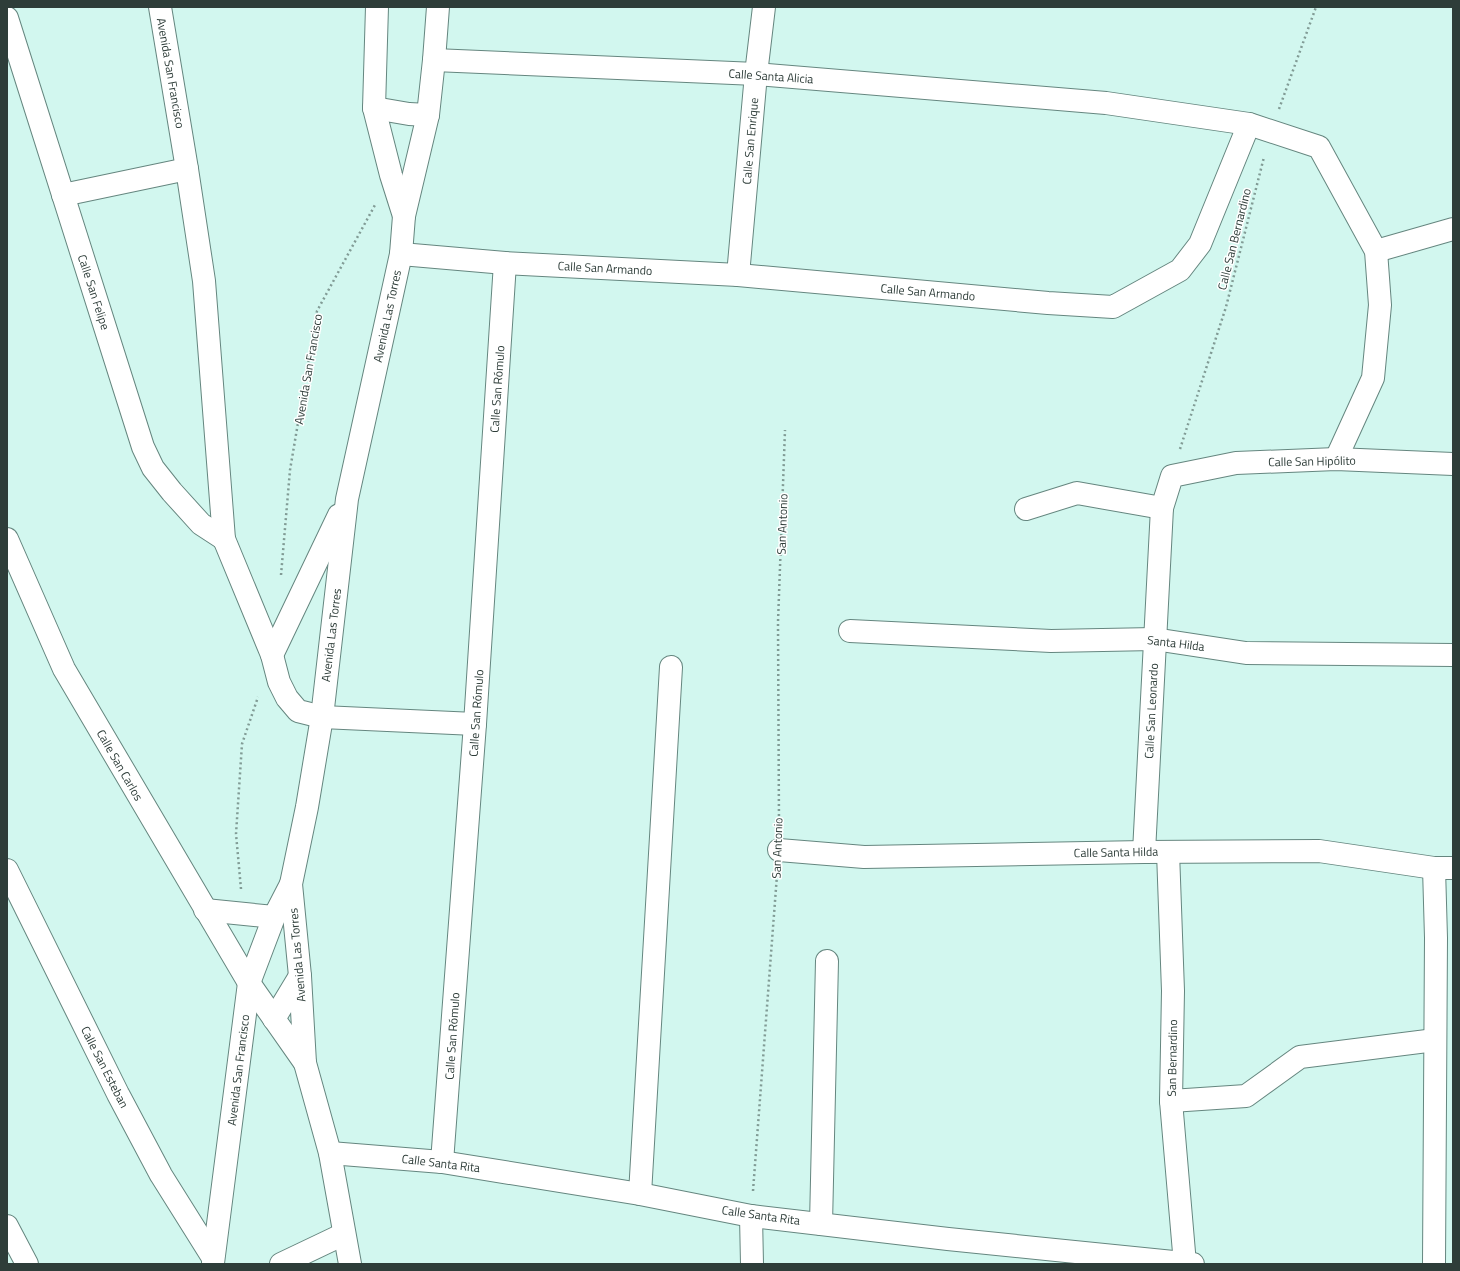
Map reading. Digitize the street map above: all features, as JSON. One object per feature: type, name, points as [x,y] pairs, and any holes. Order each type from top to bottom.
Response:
[{"type":"street","name":"Avenida San Francisco","points":[[160,7],[204,281],[224,539],[272,655],[279,682],[287,698],[298,711],[322,717],[476,724]]},
{"type":"street","points":[[377,7],[374,108],[391,175],[404,216]]},
{"type":"street","name":"Avenida Las Torres","points":[[350,1264],[330,1153],[305,1063],[300,976],[291,884],[307,807],[322,717],[347,499],[401,254],[404,216],[428,115],[438,7]]},
{"type":"street","name":"Calle San Enrique","points":[[738,275],[756,74],[764,7]]},
{"type":"street","name":"Calle San Felipe","points":[[7,18],[147,454],[153,468],[186,508],[201,524],[224,539]]},
{"type":"street","name":"Calle Santa Alicia","points":[[434,60],[756,74],[1106,103],[1249,124],[1319,147],[1376,251]]},
{"type":"street","points":[[374,108],[408,114],[428,115]]},
{"type":"street","name":"Calle San Armando","points":[[401,254],[505,263],[738,275],[1048,303],[1113,307],[1180,270],[1200,244],[1249,124]]},
{"type":"street","points":[[63,195],[187,169]]},
{"type":"street","points":[[1336,459],[1372,378],[1380,305],[1376,251],[1453,229]]},
{"type":"street","name":"Calle San Rómulo","points":[[442,1162],[476,724],[505,263]]},
{"type":"street","name":"Calle San Hipólito","points":[[1172,476],[1236,463],[1336,459],[1453,464]]},
{"type":"street","name":"Calle San Leonardo","points":[[1144,852],[1162,508],[1172,476]]},
{"type":"street","points":[[1026,509],[1077,493],[1162,508]]},
{"type":"street","points":[[272,655],[347,499]]},
{"type":"street","name":"Calle San Carlos","points":[[7,539],[64,669],[249,983],[305,1063]]},
{"type":"street","name":"Santa Hilda","points":[[850,631],[1051,641],[1154,638],[1246,653],[1453,655]]},
{"type":"street","points":[[640,1194],[671,667]]},
{"type":"street","name":"Calle Santa Hilda","points":[[779,850],[864,857],[1144,852],[1319,851],[1444,868]]},
{"type":"street","name":"San Bernardino","points":[[1168,852],[1173,991],[1172,1101],[1185,1264]]},
{"type":"street","points":[[1434,1264],[1435,1040],[1444,933],[1444,868]]},
{"type":"street","name":"Calle San Esteban","points":[[7,870],[122,1101],[161,1175],[213,1261]]},
{"type":"street","name":"Avenida San Francisco","points":[[213,1261],[249,983],[274,917],[291,884]]},
{"type":"street","points":[[205,910],[274,917]]},
{"type":"street","points":[[821,1224],[827,961]]},
{"type":"street","points":[[274,1019],[300,976]]},
{"type":"street","points":[[1172,1101],[1246,1096],[1300,1057],[1435,1040]]},
{"type":"street","name":"Calle Santa Rita","points":[[330,1153],[442,1162],[640,1194],[751,1216],[948,1239],[1193,1264]]},
{"type":"street","points":[[751,1216],[752,1264]]},
{"type":"street","points":[[7,1226],[27,1264]]},
{"type":"street","points":[[281,1264],[344,1234]]},
{"type":"path","name":"Calle San Bernardino","points":[[1172,476],[1226,307],[1271,131],[1316,7]]},
{"type":"path","name":"Avenida San Francisco","points":[[281,578],[290,470],[317,311],[391,175]]},
{"type":"path","name":"San Antonio","points":[[751,1216],[779,850],[778,622],[785,430]]},
{"type":"path","points":[[243,914],[236,834],[242,744],[260,692]]}]
